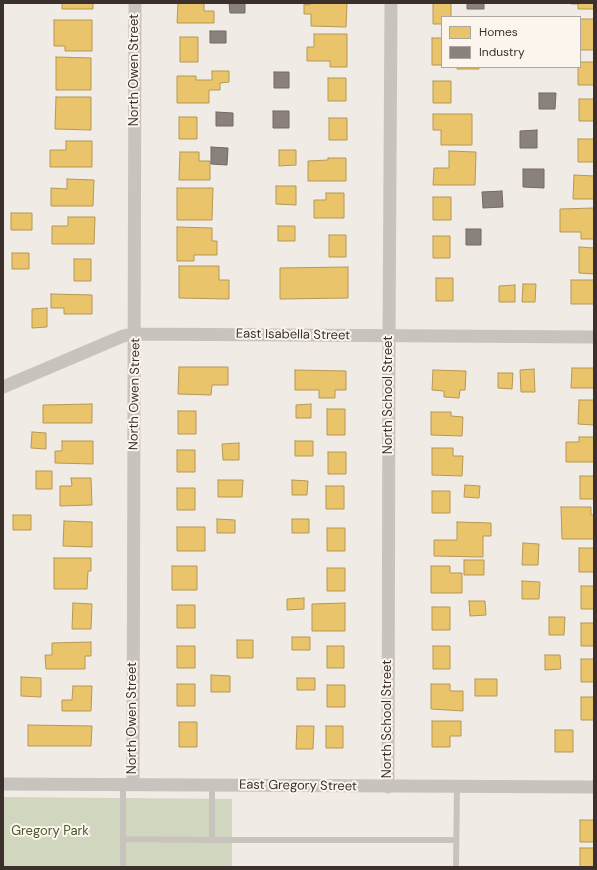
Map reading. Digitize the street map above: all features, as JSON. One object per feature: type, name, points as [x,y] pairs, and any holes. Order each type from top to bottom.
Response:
[{"type":"street","name":"North Owen Street","points":[[128,784],[135,333],[135,3]]},
{"type":"street","name":"North School Street","points":[[388,787],[391,3]]},
{"type":"street","name":"East Isabella Street","points":[[3,387],[123,336],[135,333],[594,337]]},
{"type":"street","name":"East Gregory Street","points":[[3,784],[594,787]]},
{"type":"lane","points":[[124,867],[123,839],[128,784]]},
{"type":"lane","points":[[212,785],[212,840]]},
{"type":"lane","points":[[456,867],[457,787]]},
{"type":"lane","points":[[123,839],[456,840]]},
{"type":"green space","name":"Gregory Park","points":[[3,797],[232,799],[232,867],[3,867]]},
{"type":"building: Homes","points":[[62,3],[93,3],[93,9],[62,9]]},
{"type":"building: Homes","points":[[178,3],[204,3],[204,11],[214,11],[214,23],[177,23]]},
{"type":"building: Homes","points":[[310,3],[347,3],[346,27],[311,26],[311,14],[304,14],[304,4],[310,5]]},
{"type":"building: Homes","points":[[433,3],[451,3],[451,16],[441,16],[441,24],[433,24]]},
{"type":"building: Homes","points":[[571,3],[594,3],[594,9],[578,9],[578,4]]},
{"type":"building: Homes","points":[[581,19],[594,19],[594,50],[581,50]]},
{"type":"building: Homes","points":[[54,20],[92,20],[92,51],[65,51],[65,46],[54,46]]},
{"type":"building: Homes","points":[[314,34],[347,34],[347,67],[330,67],[330,61],[307,61],[307,47],[314,47]]},
{"type":"building: Homes","points":[[180,37],[198,37],[198,62],[180,62]]},
{"type":"building: Homes","points":[[432,38],[441,38],[441,65],[432,65]]},
{"type":"building: Homes","points":[[56,57],[91,58],[91,90],[56,90]]},
{"type":"building: Homes","points":[[581,62],[594,62],[594,85],[578,85],[578,68],[581,68]]},
{"type":"building: Homes","points":[[457,68],[479,68],[479,69]]},
{"type":"building: Homes","points":[[212,71],[229,71],[229,82],[220,83],[220,90],[209,90],[209,103],[177,103],[177,76],[196,76],[196,80],[212,80]]},
{"type":"building: Homes","points":[[328,78],[346,78],[346,101],[328,101]]},
{"type":"building: Homes","points":[[433,81],[451,81],[451,103],[433,103]]},
{"type":"building: Homes","points":[[56,97],[91,97],[91,130],[55,129]]},
{"type":"building: Homes","points":[[579,99],[594,99],[594,121],[579,121]]},
{"type":"building: Homes","points":[[433,114],[472,114],[472,145],[441,145],[441,130],[433,130]]},
{"type":"building: Homes","points":[[179,117],[197,117],[197,139],[179,139]]},
{"type":"building: Homes","points":[[329,118],[347,118],[347,140],[329,140]]},
{"type":"building: Homes","points":[[578,139],[594,139],[594,162],[578,162]]},
{"type":"building: Homes","points":[[66,141],[92,141],[92,167],[50,167],[50,150],[66,150]]},
{"type":"building: Homes","points":[[279,150],[296,150],[296,165],[279,166]]},
{"type":"building: Homes","points":[[449,151],[476,152],[475,185],[433,185],[434,168],[449,168]]},
{"type":"building: Homes","points":[[180,152],[199,152],[199,161],[210,161],[210,180],[179,180]]},
{"type":"building: Homes","points":[[328,158],[346,158],[346,181],[308,181],[308,161],[328,160]]},
{"type":"building: Homes","points":[[574,175],[594,176],[594,199],[573,199]]},
{"type":"building: Homes","points":[[67,179],[94,180],[93,206],[51,206],[51,188],[67,189]]},
{"type":"building: Homes","points":[[276,186],[296,186],[296,205],[276,204]]},
{"type":"building: Homes","points":[[177,188],[213,188],[212,220],[177,220]]},
{"type":"building: Homes","points":[[326,193],[344,193],[344,218],[314,218],[314,200],[326,200]]},
{"type":"building: Homes","points":[[433,197],[451,197],[451,220],[433,220]]},
{"type":"building: Homes","points":[[594,208],[594,239],[581,239],[581,232],[560,232],[560,209]]},
{"type":"building: Homes","points":[[11,213],[32,213],[32,230],[11,230]]},
{"type":"building: Homes","points":[[68,217],[95,217],[94,244],[52,244],[52,226],[68,226]]},
{"type":"building: Homes","points":[[278,226],[295,226],[295,241],[278,241]]},
{"type":"building: Homes","points":[[177,227],[212,228],[212,241],[217,241],[217,255],[194,255],[194,261],[177,261]]},
{"type":"building: Homes","points":[[329,235],[346,235],[346,257],[329,257]]},
{"type":"building: Homes","points":[[433,236],[450,236],[450,258],[433,258]]},
{"type":"building: Homes","points":[[579,247],[594,248],[594,274],[579,273]]},
{"type":"building: Homes","points":[[12,253],[29,253],[29,269],[12,269]]},
{"type":"building: Homes","points":[[74,259],[91,259],[91,281],[74,281]]},
{"type":"building: Homes","points":[[179,266],[219,266],[219,280],[229,280],[229,299],[179,298]]},
{"type":"building: Homes","points":[[348,267],[348,298],[280,299],[280,268]]},
{"type":"building: Homes","points":[[436,278],[453,278],[453,301],[436,301]]},
{"type":"building: Homes","points":[[571,280],[594,280],[594,304],[571,304]]},
{"type":"building: Homes","points":[[523,284],[536,284],[535,302],[522,302]]},
{"type":"building: Homes","points":[[515,285],[515,302],[499,302],[499,286]]},
{"type":"building: Homes","points":[[51,294],[92,295],[92,314],[64,314],[64,308],[51,308]]},
{"type":"building: Homes","points":[[47,308],[47,327],[32,328],[32,309]]},
{"type":"building: Homes","points":[[179,367],[228,367],[228,385],[212,385],[211,395],[178,394]]},
{"type":"building: Homes","points":[[572,368],[594,368],[594,388],[571,388]]},
{"type":"building: Homes","points":[[534,369],[535,392],[521,392],[520,370]]},
{"type":"building: Homes","points":[[295,370],[346,371],[346,390],[335,390],[335,398],[319,398],[319,390],[295,390]]},
{"type":"building: Homes","points":[[433,370],[466,371],[465,390],[460,390],[459,398],[444,397],[444,391],[432,390]]},
{"type":"building: Homes","points":[[498,373],[513,373],[512,389],[498,388]]},
{"type":"building: Homes","points":[[579,400],[594,400],[594,425],[578,424]]},
{"type":"building: Homes","points":[[92,404],[92,423],[43,423],[43,405]]},
{"type":"building: Homes","points":[[311,404],[311,418],[296,418],[296,405]]},
{"type":"building: Homes","points":[[327,409],[345,409],[345,435],[327,435]]},
{"type":"building: Homes","points":[[178,411],[196,411],[196,434],[178,434]]},
{"type":"building: Homes","points":[[431,412],[451,412],[451,416],[463,417],[462,436],[431,435]]},
{"type":"building: Homes","points":[[32,432],[46,433],[46,449],[31,448]]},
{"type":"building: Homes","points":[[579,437],[594,437],[594,462],[566,462],[566,442],[579,442]]},
{"type":"building: Homes","points":[[62,441],[93,441],[93,464],[55,463],[55,451],[62,451]]},
{"type":"building: Homes","points":[[295,441],[313,441],[313,456],[295,456]]},
{"type":"building: Homes","points":[[239,443],[239,460],[223,460],[222,444]]},
{"type":"building: Homes","points":[[432,448],[453,448],[453,456],[463,456],[462,476],[432,475]]},
{"type":"building: Homes","points":[[177,450],[195,450],[195,472],[177,472]]},
{"type":"building: Homes","points":[[328,452],[346,452],[346,474],[328,474]]},
{"type":"building: Homes","points":[[36,471],[52,471],[52,489],[36,489]]},
{"type":"building: Homes","points":[[580,476],[594,476],[594,499],[580,499]]},
{"type":"building: Homes","points":[[71,478],[91,478],[92,505],[60,506],[60,486],[72,486]]},
{"type":"building: Homes","points":[[218,480],[243,480],[242,497],[218,497]]},
{"type":"building: Homes","points":[[292,480],[308,481],[307,495],[292,495]]},
{"type":"building: Homes","points":[[465,485],[480,486],[479,498],[464,497]]},
{"type":"building: Homes","points":[[326,486],[344,486],[344,509],[326,509]]},
{"type":"building: Homes","points":[[177,488],[195,488],[195,510],[177,510]]},
{"type":"building: Homes","points":[[432,491],[450,491],[450,513],[432,513]]},
{"type":"building: Homes","points":[[561,507],[591,507],[591,515],[594,515],[594,539],[562,539]]},
{"type":"building: Homes","points":[[13,515],[31,515],[31,530],[13,530]]},
{"type":"building: Homes","points":[[217,519],[235,520],[235,533],[217,533]]},
{"type":"building: Homes","points":[[292,519],[309,519],[309,533],[292,533]]},
{"type":"building: Homes","points":[[64,521],[92,522],[92,547],[63,546]]},
{"type":"building: Homes","points":[[457,522],[491,523],[491,536],[483,536],[483,557],[434,556],[434,540],[457,540]]},
{"type":"building: Homes","points":[[177,527],[205,527],[205,551],[177,551]]},
{"type":"building: Homes","points":[[327,528],[345,528],[345,551],[327,551]]},
{"type":"building: Homes","points":[[523,543],[539,544],[538,565],[522,565]]},
{"type":"building: Homes","points":[[579,548],[594,548],[594,572],[579,572]]},
{"type":"building: Homes","points":[[54,558],[91,558],[91,571],[88,571],[87,589],[54,589]]},
{"type":"building: Homes","points":[[464,560],[484,560],[484,575],[464,575]]},
{"type":"building: Homes","points":[[172,566],[197,566],[197,590],[172,590]]},
{"type":"building: Homes","points":[[431,566],[450,566],[450,573],[462,573],[462,593],[431,593]]},
{"type":"building: Homes","points":[[327,568],[345,568],[345,591],[327,591]]},
{"type":"building: Homes","points":[[522,581],[540,582],[539,599],[522,599]]},
{"type":"building: Homes","points":[[581,586],[594,586],[594,609],[581,609]]},
{"type":"building: Homes","points":[[304,598],[304,609],[287,610],[287,599]]},
{"type":"building: Homes","points":[[469,601],[485,601],[486,615],[470,616]]},
{"type":"building: Homes","points":[[73,603],[92,604],[91,629],[72,629]]},
{"type":"building: Homes","points":[[345,603],[345,631],[312,631],[312,604]]},
{"type":"building: Homes","points":[[177,605],[195,605],[195,628],[177,628]]},
{"type":"building: Homes","points":[[432,607],[450,607],[450,630],[432,630]]},
{"type":"building: Homes","points":[[549,617],[565,617],[564,635],[549,635]]},
{"type":"building: Homes","points":[[581,623],[594,623],[594,646],[581,646]]},
{"type":"building: Homes","points":[[292,637],[310,637],[310,650],[292,650]]},
{"type":"building: Homes","points":[[237,640],[253,640],[253,658],[237,658]]},
{"type":"building: Homes","points":[[91,642],[91,656],[85,656],[85,669],[46,669],[45,655],[52,655],[52,643]]},
{"type":"building: Homes","points":[[177,646],[195,646],[195,668],[177,668]]},
{"type":"building: Homes","points":[[327,646],[344,646],[344,668],[327,668]]},
{"type":"building: Homes","points":[[433,646],[450,646],[450,669],[433,669]]},
{"type":"building: Homes","points":[[545,655],[560,655],[561,669],[545,670]]},
{"type":"building: Homes","points":[[581,659],[594,659],[594,682],[581,682]]},
{"type":"building: Homes","points":[[211,675],[230,676],[230,692],[211,692]]},
{"type":"building: Homes","points":[[21,677],[41,678],[41,697],[21,696]]},
{"type":"building: Homes","points":[[297,678],[315,678],[315,690],[297,690]]},
{"type":"building: Homes","points":[[475,679],[497,679],[497,696],[475,696]]},
{"type":"building: Homes","points":[[177,684],[195,684],[195,706],[177,706]]},
{"type":"building: Homes","points":[[431,684],[450,684],[450,691],[463,691],[463,711],[431,709]]},
{"type":"building: Homes","points":[[327,685],[345,685],[345,707],[327,707]]},
{"type":"building: Homes","points":[[73,686],[92,686],[91,711],[62,711],[62,700],[72,700]]},
{"type":"building: Homes","points":[[581,697],[594,697],[594,720],[581,720]]},
{"type":"building: Homes","points":[[432,721],[461,721],[461,736],[450,736],[450,747],[432,747]]},
{"type":"building: Homes","points":[[179,722],[197,722],[197,747],[179,747]]},
{"type":"building: Homes","points":[[28,725],[92,726],[91,746],[28,746]]},
{"type":"building: Homes","points":[[297,726],[314,726],[313,749],[296,749]]},
{"type":"building: Homes","points":[[326,726],[343,726],[343,748],[326,748]]},
{"type":"building: Homes","points":[[555,730],[573,730],[573,752],[555,752]]},
{"type":"building: Homes","points":[[580,820],[594,820],[594,842],[580,842]]},
{"type":"building: Homes","points":[[580,848],[594,848],[594,867],[580,867]]},
{"type":"building: Industry","points":[[229,3],[245,3],[245,13],[230,13]]},
{"type":"building: Industry","points":[[467,3],[484,3],[484,9],[467,9]]},
{"type":"building: Industry","points":[[210,31],[226,31],[226,43],[210,43]]},
{"type":"building: Industry","points":[[274,72],[289,72],[289,88],[274,88]]},
{"type":"building: Industry","points":[[539,93],[556,93],[555,109],[539,109]]},
{"type":"building: Industry","points":[[273,111],[289,111],[289,128],[273,128]]},
{"type":"building: Industry","points":[[216,112],[233,113],[233,126],[216,126]]},
{"type":"building: Industry","points":[[537,130],[537,148],[520,148],[520,131]]},
{"type":"building: Industry","points":[[211,147],[228,148],[227,165],[211,164]]},
{"type":"building: Industry","points":[[523,169],[544,169],[544,188],[523,187]]},
{"type":"building: Industry","points":[[502,191],[503,207],[483,208],[482,192]]},
{"type":"building: Industry","points":[[466,229],[481,229],[481,245],[466,245]]}]
